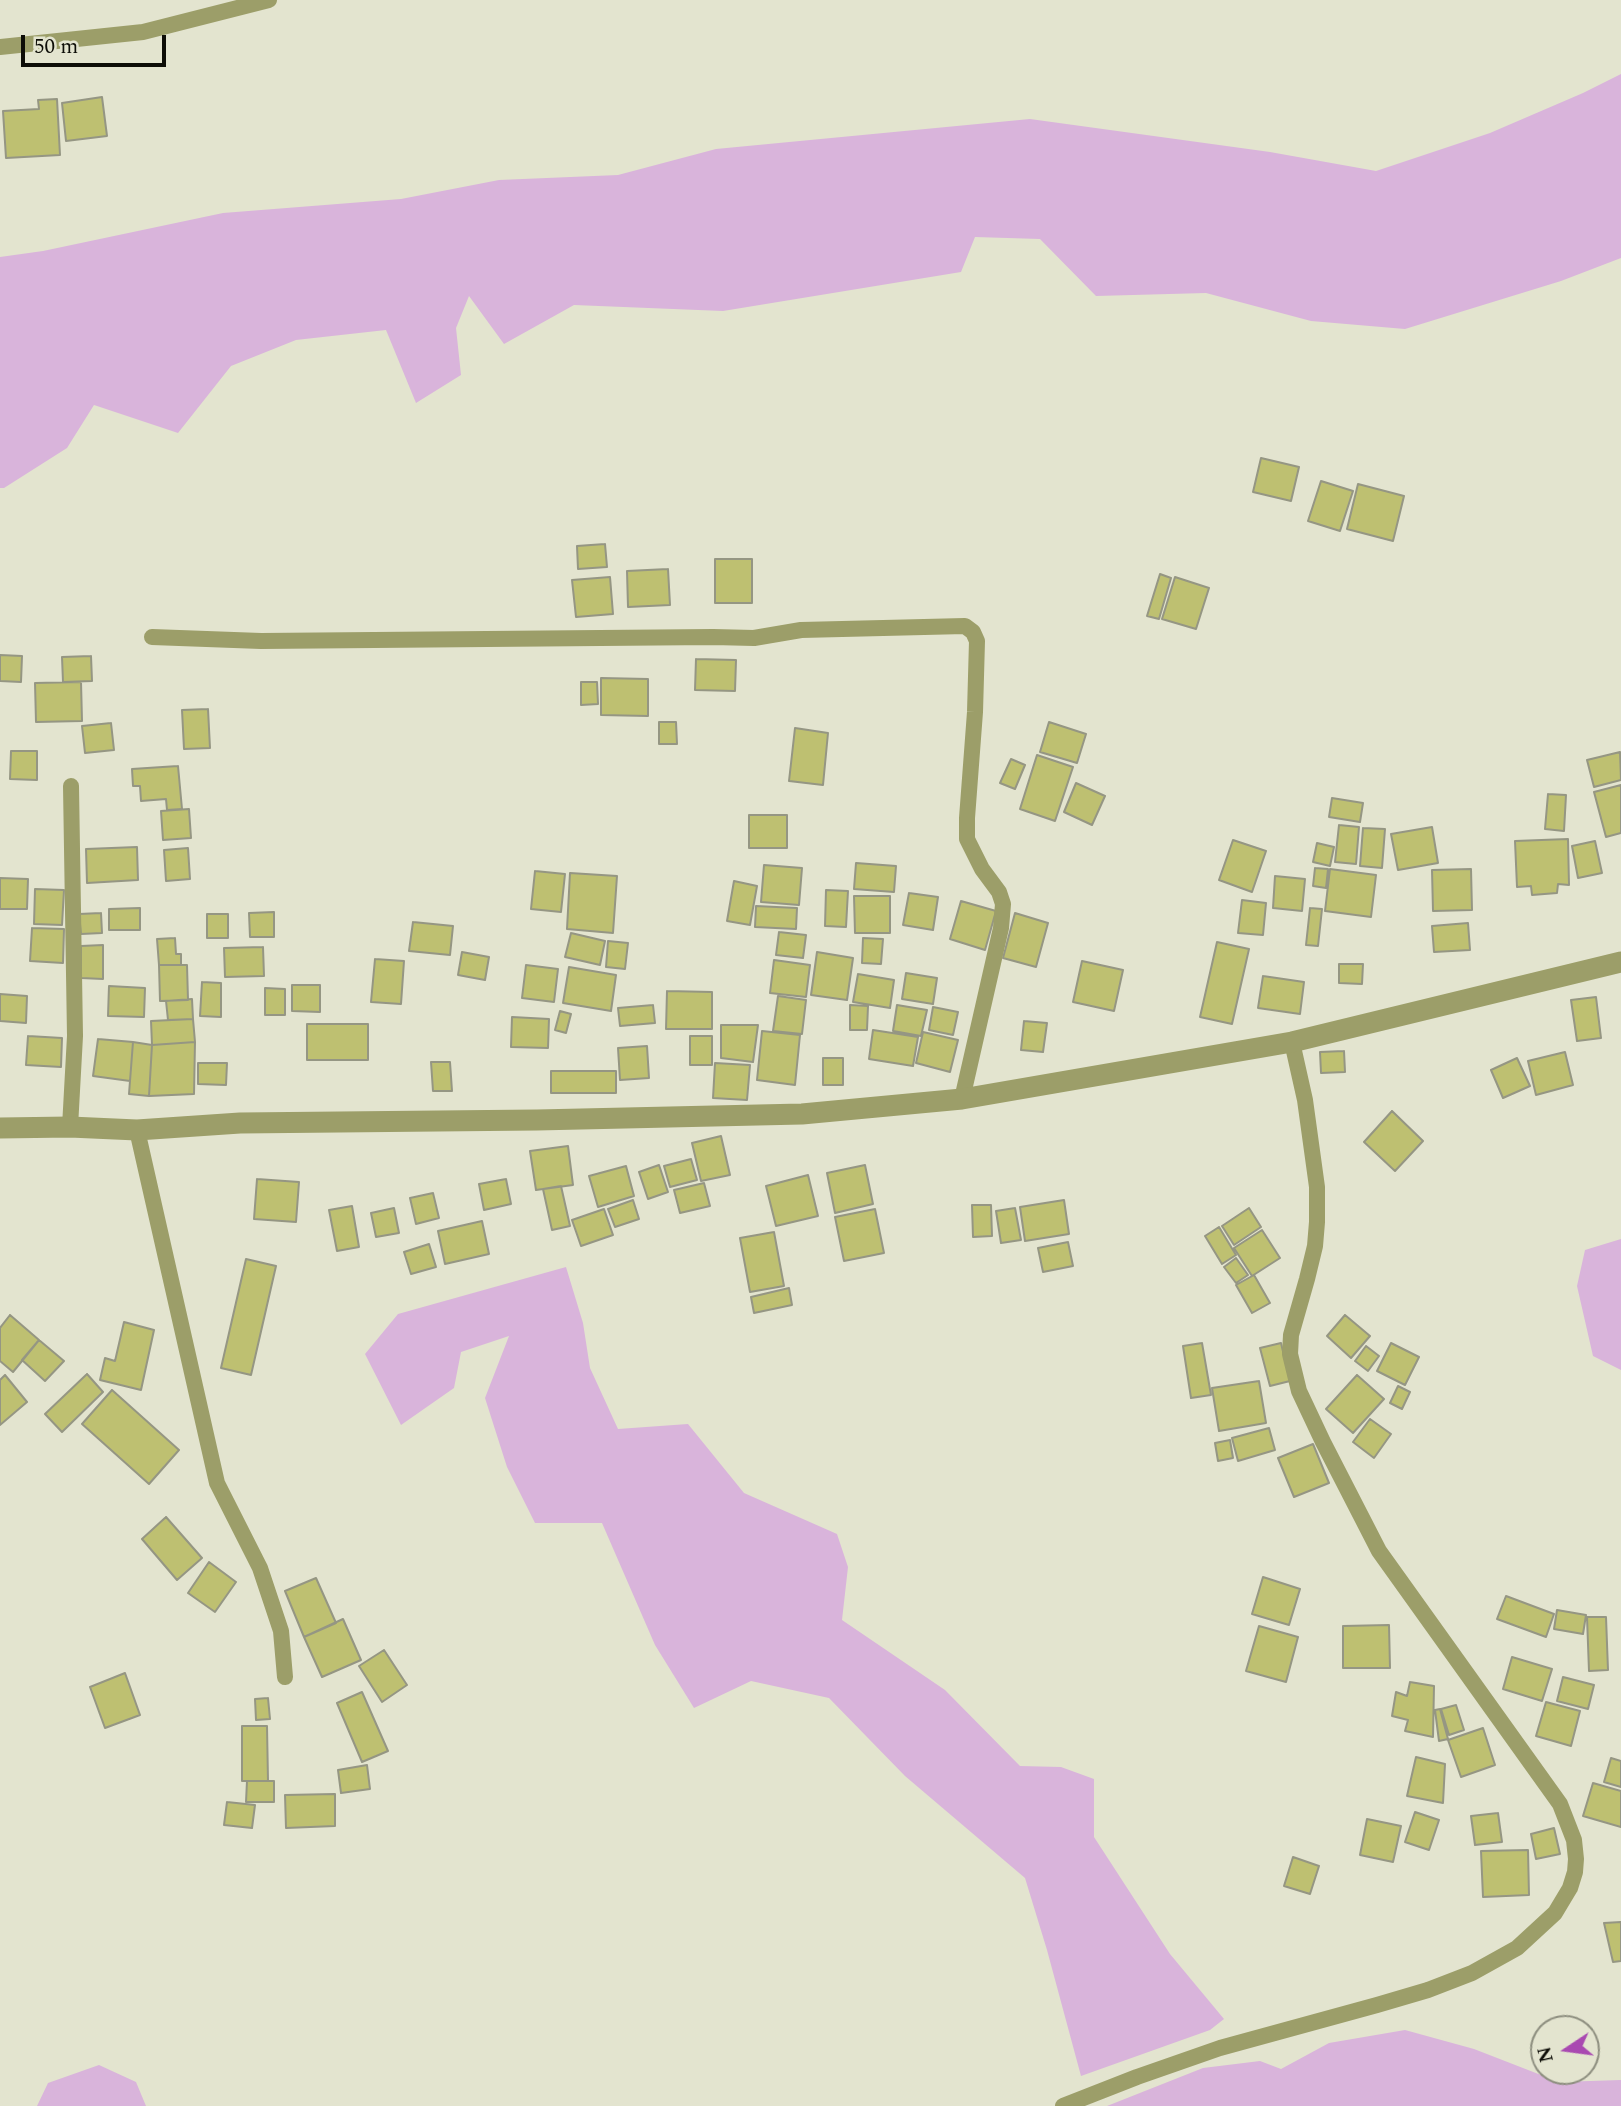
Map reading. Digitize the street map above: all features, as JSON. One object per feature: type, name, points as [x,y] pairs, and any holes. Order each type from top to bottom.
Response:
[{"type":"street","points":[[0,47],[143,32],[269,0]]},
{"type":"street","points":[[152,637],[261,641],[754,638],[801,630],[965,626],[973,632],[977,641],[967,839],[982,869],[999,892],[1003,904],[1001,928],[962,1099]]},
{"type":"street","points":[[70,1127],[75,1036],[71,786]]},
{"type":"street","points":[[0,1128],[137,1130],[240,1123],[802,1114],[962,1099],[1292,1042],[1621,962]]},
{"type":"street","points":[[1063,2106],[1220,2048],[1377,2006],[1472,1973],[1517,1948],[1555,1913],[1570,1888],[1575,1872],[1574,1840],[1560,1804],[1379,1551],[1299,1391],[1290,1354],[1291,1335],[1315,1247],[1317,1187],[1305,1100],[1292,1042]]},
{"type":"street","points":[[137,1130],[217,1483],[260,1569],[273,1606],[281,1631],[285,1677]]},
{"type":"shaded area","points":[[1621,74],[1621,258],[1561,281],[1405,329],[1311,321],[1206,293],[1096,296],[1040,239],[975,237],[961,272],[723,311],[574,305],[504,344],[469,296],[456,328],[461,375],[416,403],[386,330],[296,340],[231,366],[178,433],[94,405],[67,448],[0,488],[0,257],[43,251],[223,213],[401,199],[499,180],[618,175],[716,149],[1030,119],[1270,152],[1376,171],[1490,133]]},
{"type":"shaded area","points":[[1621,1239],[1621,1370],[1593,1356],[1577,1286],[1585,1250]]},
{"type":"shaded area","points":[[566,1267],[583,1323],[590,1368],[618,1429],[688,1424],[744,1493],[837,1534],[848,1567],[842,1620],[945,1690],[1020,1766],[1061,1767],[1094,1779],[1094,1837],[1170,1954],[1224,2019],[1210,2030],[1081,2076],[1025,1878],[905,1776],[829,1698],[751,1681],[694,1708],[655,1645],[602,1523],[535,1523],[507,1467],[485,1398],[509,1336],[461,1352],[454,1388],[401,1425],[365,1354],[398,1314]]},
{"type":"shaded area","points":[[1405,2030],[1474,2049],[1530,2071],[1530,2085],[1600,2085],[1600,2081],[1621,2080],[1621,2106],[1107,2106],[1203,2068],[1260,2061],[1281,2069],[1329,2043]]},
{"type":"shaded area","points":[[99,2065],[136,2082],[146,2106],[37,2106],[48,2083]]},
{"type":"building","points":[[102,97],[107,136],[66,141],[62,103]]},
{"type":"building","points":[[57,99],[60,155],[6,158],[3,111],[39,109],[38,100]]},
{"type":"building","points":[[1261,458],[1299,467],[1291,501],[1253,492]]},
{"type":"building","points":[[1321,481],[1353,491],[1340,531],[1308,521]]},
{"type":"building","points":[[1358,484],[1404,496],[1393,541],[1347,529]]},
{"type":"building","points":[[605,544],[607,567],[578,569],[577,546]]},
{"type":"building","points":[[715,559],[752,559],[752,603],[715,603]]},
{"type":"building","points":[[668,569],[670,605],[628,607],[627,571]]},
{"type":"building","points":[[1160,574],[1171,578],[1159,619],[1147,616]]},
{"type":"building","points":[[610,577],[613,614],[576,617],[572,580]]},
{"type":"building","points":[[1175,577],[1209,588],[1196,629],[1162,619]]},
{"type":"building","points":[[0,655],[22,656],[21,682],[0,681]]},
{"type":"building","points":[[91,656],[92,681],[63,682],[62,657]]},
{"type":"building","points":[[696,659],[736,660],[735,691],[695,690]]},
{"type":"building","points":[[601,678],[648,679],[648,716],[601,715]]},
{"type":"building","points":[[81,682],[82,721],[36,722],[35,683]]},
{"type":"building","points":[[581,682],[597,682],[598,704],[581,705]]},
{"type":"building","points":[[208,709],[210,748],[184,749],[182,710]]},
{"type":"building","points":[[659,722],[676,722],[677,744],[659,744]]},
{"type":"building","points":[[1049,722],[1086,734],[1077,763],[1040,752]]},
{"type":"building","points":[[111,723],[114,750],[85,753],[82,726]]},
{"type":"building","points":[[795,728],[828,733],[823,785],[789,781]]},
{"type":"building","points":[[11,751],[37,751],[37,780],[10,779]]},
{"type":"building","points":[[1620,752],[1621,780],[1594,787],[1587,760]]},
{"type":"building","points":[[1037,755],[1073,767],[1055,821],[1020,809]]},
{"type":"building","points":[[1011,759],[1025,765],[1015,789],[1000,783]]},
{"type":"building","points":[[178,766],[182,809],[167,810],[166,799],[141,801],[140,786],[133,786],[132,769]]},
{"type":"building","points":[[1076,783],[1105,796],[1092,825],[1064,812]]},
{"type":"building","points":[[1621,785],[1621,833],[1606,837],[1594,792]]},
{"type":"building","points":[[1548,794],[1566,795],[1564,831],[1545,829]]},
{"type":"building","points":[[1332,798],[1363,803],[1360,822],[1329,817]]},
{"type":"building","points":[[189,809],[191,838],[163,840],[161,811]]},
{"type":"building","points":[[749,815],[787,815],[787,848],[749,848]]},
{"type":"building","points":[[1339,825],[1359,827],[1356,864],[1335,862]]},
{"type":"building","points":[[1432,827],[1438,863],[1398,870],[1391,834]]},
{"type":"building","points":[[1363,828],[1385,829],[1382,868],[1360,866]]},
{"type":"building","points":[[1568,839],[1569,885],[1558,884],[1557,893],[1532,895],[1531,886],[1517,887],[1515,841]]},
{"type":"building","points":[[1233,840],[1266,851],[1252,892],[1219,880]]},
{"type":"building","points":[[1595,841],[1602,873],[1578,878],[1572,846]]},
{"type":"building","points":[[1317,843],[1334,847],[1330,866],[1313,862]]},
{"type":"building","points":[[137,847],[138,880],[87,883],[86,849]]},
{"type":"building","points":[[188,848],[190,879],[166,881],[164,850]]},
{"type":"building","points":[[856,863],[896,866],[894,892],[854,889]]},
{"type":"building","points":[[764,865],[802,868],[799,905],[761,902]]},
{"type":"building","points":[[1315,868],[1328,869],[1326,888],[1313,886]]},
{"type":"building","points":[[1330,869],[1376,875],[1371,917],[1325,911]]},
{"type":"building","points":[[1471,869],[1472,910],[1433,911],[1432,870]]},
{"type":"building","points":[[535,871],[565,874],[561,912],[531,909]]},
{"type":"building","points":[[570,873],[617,876],[613,933],[567,929]]},
{"type":"building","points":[[1275,876],[1305,879],[1302,911],[1273,908]]},
{"type":"building","points":[[0,878],[28,879],[27,909],[0,909]]},
{"type":"building","points":[[734,881],[757,886],[750,925],[727,921]]},
{"type":"building","points":[[35,889],[64,890],[62,925],[34,924]]},
{"type":"building","points":[[826,890],[848,891],[846,927],[825,926]]},
{"type":"building","points":[[909,893],[938,897],[933,930],[903,925]]},
{"type":"building","points":[[854,896],[890,896],[890,933],[855,933]]},
{"type":"building","points":[[1242,900],[1266,903],[1263,935],[1238,933]]},
{"type":"building","points":[[961,901],[996,911],[985,950],[950,939]]},
{"type":"building","points":[[756,906],[797,908],[796,929],[755,927]]},
{"type":"building","points":[[140,908],[140,930],[109,930],[109,909]]},
{"type":"building","points":[[1310,908],[1322,909],[1318,946],[1306,945]]},
{"type":"building","points":[[274,912],[274,937],[250,937],[249,913]]},
{"type":"building","points":[[101,913],[102,933],[81,934],[79,914]]},
{"type":"building","points":[[1015,913],[1048,923],[1036,967],[1003,958]]},
{"type":"building","points":[[207,914],[228,914],[228,938],[207,938]]},
{"type":"building","points":[[413,922],[453,926],[450,955],[409,951]]},
{"type":"building","points":[[1468,923],[1470,950],[1434,952],[1432,926]]},
{"type":"building","points":[[32,928],[64,929],[63,963],[30,961]]},
{"type":"building","points":[[779,932],[806,935],[803,958],[776,955]]},
{"type":"building","points":[[571,933],[605,941],[600,965],[565,957]]},
{"type":"building","points":[[175,938],[176,954],[181,954],[181,965],[159,965],[157,939]]},
{"type":"building","points":[[863,938],[883,939],[881,964],[862,963]]},
{"type":"building","points":[[608,941],[628,943],[625,969],[606,967]]},
{"type":"building","points":[[1217,942],[1249,949],[1232,1024],[1200,1017]]},
{"type":"building","points":[[103,945],[103,979],[81,978],[81,946]]},
{"type":"building","points":[[263,947],[264,976],[225,977],[224,948]]},
{"type":"building","points":[[462,952],[489,957],[485,980],[458,975]]},
{"type":"building","points":[[817,952],[853,958],[847,1000],[811,995]]},
{"type":"building","points":[[375,959],[404,961],[401,1004],[371,1002]]},
{"type":"building","points":[[774,960],[810,965],[806,997],[770,993]]},
{"type":"building","points":[[1082,961],[1123,970],[1114,1011],[1073,1002]]},
{"type":"building","points":[[1339,964],[1363,964],[1362,984],[1339,983]]},
{"type":"building","points":[[159,965],[187,965],[188,1000],[160,1001]]},
{"type":"building","points":[[526,965],[558,969],[554,1002],[522,998]]},
{"type":"building","points":[[569,967],[616,975],[611,1011],[563,1003]]},
{"type":"building","points":[[906,973],[937,978],[933,1004],[902,999]]},
{"type":"building","points":[[858,974],[894,980],[890,1008],[853,1002]]},
{"type":"building","points":[[1263,976],[1304,982],[1300,1014],[1258,1008]]},
{"type":"building","points":[[202,982],[221,983],[221,1017],[200,1016]]},
{"type":"building","points":[[292,985],[320,985],[320,1012],[292,1011]]},
{"type":"building","points":[[109,986],[145,988],[144,1017],[108,1016]]},
{"type":"building","points":[[265,988],[285,989],[285,1015],[265,1015]]},
{"type":"building","points":[[667,991],[712,992],[712,1029],[666,1029]]},
{"type":"building","points":[[0,994],[27,996],[26,1023],[0,1021]]},
{"type":"building","points":[[778,996],[806,1000],[802,1034],[773,1031]]},
{"type":"building","points":[[1596,997],[1601,1038],[1577,1041],[1571,1000]]},
{"type":"building","points":[[192,999],[193,1019],[168,1020],[166,1001]]},
{"type":"building","points":[[653,1005],[655,1023],[620,1026],[618,1008]]},
{"type":"building","points":[[850,1005],[868,1006],[867,1030],[850,1030]]},
{"type":"building","points":[[897,1005],[927,1010],[921,1036],[893,1031]]},
{"type":"building","points":[[933,1007],[958,1012],[953,1035],[929,1030]]},
{"type":"building","points":[[560,1011],[571,1014],[566,1033],[555,1030]]},
{"type":"building","points":[[512,1017],[549,1019],[548,1048],[511,1047]]},
{"type":"building","points":[[193,1019],[195,1042],[152,1045],[151,1021]]},
{"type":"building","points":[[1024,1021],[1047,1023],[1043,1052],[1021,1050]]},
{"type":"building","points":[[307,1024],[368,1024],[368,1060],[307,1060]]},
{"type":"building","points":[[721,1025],[758,1025],[753,1062],[721,1058]]},
{"type":"building","points":[[873,1030],[918,1037],[913,1066],[869,1059]]},
{"type":"building","points":[[762,1031],[800,1035],[795,1085],[757,1080]]},
{"type":"building","points":[[923,1032],[958,1040],[950,1072],[916,1063]]},
{"type":"building","points":[[28,1036],[62,1038],[61,1067],[26,1065]]},
{"type":"building","points":[[690,1036],[712,1036],[712,1065],[690,1065]]},
{"type":"building","points":[[98,1039],[133,1042],[130,1081],[93,1076]]},
{"type":"building","points":[[133,1042],[152,1045],[149,1096],[129,1094]]},
{"type":"building","points":[[195,1042],[194,1094],[149,1096],[152,1045]]},
{"type":"building","points":[[647,1046],[649,1078],[620,1080],[618,1048]]},
{"type":"building","points":[[1344,1051],[1345,1072],[1321,1073],[1320,1052]]},
{"type":"building","points":[[1565,1052],[1573,1085],[1536,1095],[1528,1061]]},
{"type":"building","points":[[823,1058],[843,1058],[843,1085],[823,1085]]},
{"type":"building","points":[[1517,1058],[1530,1086],[1503,1098],[1491,1070]]},
{"type":"building","points":[[431,1062],[450,1062],[452,1091],[433,1091]]},
{"type":"building","points":[[198,1063],[227,1063],[226,1085],[198,1084]]},
{"type":"building","points":[[715,1063],[750,1065],[747,1100],[713,1098]]},
{"type":"building","points":[[551,1071],[616,1071],[616,1093],[551,1093]]},
{"type":"building","points":[[1392,1111],[1423,1141],[1395,1171],[1364,1142]]},
{"type":"building","points":[[721,1136],[730,1175],[701,1181],[692,1143]]},
{"type":"building","points":[[568,1146],[573,1185],[536,1190],[530,1151]]},
{"type":"building","points":[[691,1159],[697,1180],[670,1187],[664,1166]]},
{"type":"building","points":[[659,1165],[668,1192],[648,1199],[639,1172]]},
{"type":"building","points":[[865,1165],[873,1204],[835,1213],[827,1173]]},
{"type":"building","points":[[626,1166],[634,1196],[598,1207],[589,1176]]},
{"type":"building","points":[[808,1175],[818,1216],[776,1226],[766,1186]]},
{"type":"building","points":[[257,1179],[299,1182],[296,1222],[254,1219]]},
{"type":"building","points":[[506,1179],[511,1204],[484,1210],[479,1184]]},
{"type":"building","points":[[704,1183],[710,1206],[680,1213],[674,1190]]},
{"type":"building","points":[[561,1186],[570,1226],[552,1230],[543,1189]]},
{"type":"building","points":[[433,1193],[439,1218],[416,1224],[410,1198]]},
{"type":"building","points":[[633,1200],[639,1219],[615,1227],[608,1209]]},
{"type":"building","points":[[1064,1200],[1069,1234],[1025,1241],[1020,1207]]},
{"type":"building","points":[[972,1205],[991,1205],[992,1236],[973,1237]]},
{"type":"building","points":[[352,1206],[359,1247],[337,1251],[329,1210]]},
{"type":"building","points":[[394,1208],[399,1233],[376,1237],[371,1213]]},
{"type":"building","points":[[1015,1208],[1021,1240],[1001,1243],[996,1211]]},
{"type":"building","points":[[1249,1208],[1261,1227],[1234,1245],[1222,1226]]},
{"type":"building","points":[[604,1209],[613,1235],[581,1246],[572,1220]]},
{"type":"building","points":[[875,1209],[884,1253],[844,1261],[835,1217]]},
{"type":"building","points":[[482,1221],[489,1254],[445,1264],[438,1231]]},
{"type":"building","points":[[1219,1227],[1236,1255],[1222,1264],[1205,1236]]},
{"type":"building","points":[[1262,1230],[1280,1258],[1252,1276],[1234,1248]]},
{"type":"building","points":[[774,1232],[784,1286],[750,1292],[740,1238]]},
{"type":"building","points":[[1068,1242],[1073,1266],[1043,1272],[1038,1248]]},
{"type":"building","points":[[429,1244],[436,1267],[411,1274],[404,1252]]},
{"type":"building","points":[[1236,1258],[1248,1275],[1236,1283],[1224,1267]]},
{"type":"building","points":[[246,1259],[276,1266],[251,1375],[221,1368]]},
{"type":"building","points":[[1254,1275],[1270,1303],[1252,1313],[1236,1285]]},
{"type":"building","points":[[789,1288],[792,1305],[754,1313],[751,1297]]},
{"type":"building","points":[[10,1315],[39,1340],[13,1372],[0,1361],[0,1328]]},
{"type":"building","points":[[1345,1315],[1370,1336],[1351,1358],[1327,1336]]},
{"type":"building","points":[[124,1322],[154,1330],[141,1390],[100,1380],[105,1358],[115,1361]]},
{"type":"building","points":[[39,1340],[64,1361],[45,1381],[22,1360]]},
{"type":"building","points":[[1202,1343],[1211,1395],[1191,1398],[1183,1346]]},
{"type":"building","points":[[1281,1343],[1290,1381],[1270,1386],[1260,1348]]},
{"type":"building","points":[[1391,1343],[1419,1357],[1405,1385],[1377,1371]]},
{"type":"building","points":[[1366,1346],[1379,1356],[1368,1371],[1355,1361]]},
{"type":"building","points":[[87,1374],[103,1392],[62,1432],[45,1414]]},
{"type":"building","points":[[5,1375],[27,1402],[0,1425],[0,1380]]},
{"type":"building","points":[[1357,1375],[1384,1399],[1353,1433],[1326,1409]]},
{"type":"building","points":[[1259,1381],[1266,1423],[1219,1431],[1212,1388]]},
{"type":"building","points":[[1398,1386],[1410,1392],[1402,1409],[1390,1403]]},
{"type":"building","points":[[112,1390],[179,1450],[149,1484],[82,1424]]},
{"type":"building","points":[[1370,1419],[1391,1434],[1374,1458],[1353,1442]]},
{"type":"building","points":[[1269,1428],[1275,1450],[1238,1461],[1232,1438]]},
{"type":"building","points":[[1230,1440],[1233,1458],[1218,1461],[1215,1443]]},
{"type":"building","points":[[1313,1444],[1329,1483],[1294,1497],[1278,1458]]},
{"type":"building","points":[[166,1517],[202,1558],[177,1580],[142,1539]]},
{"type":"building","points":[[209,1562],[236,1582],[215,1612],[188,1593]]},
{"type":"building","points":[[1263,1577],[1300,1589],[1289,1625],[1252,1614]]},
{"type":"building","points":[[316,1578],[336,1623],[304,1637],[285,1591]]},
{"type":"building","points":[[1506,1596],[1554,1614],[1546,1637],[1497,1619]]},
{"type":"building","points":[[1557,1610],[1586,1615],[1583,1634],[1554,1629]]},
{"type":"building","points":[[1587,1617],[1606,1617],[1608,1670],[1589,1671]]},
{"type":"building","points":[[343,1619],[361,1660],[322,1677],[304,1637]]},
{"type":"building","points":[[1389,1625],[1390,1668],[1343,1668],[1343,1626]]},
{"type":"building","points":[[1259,1626],[1298,1637],[1286,1682],[1246,1671]]},
{"type":"building","points":[[384,1650],[407,1685],[382,1702],[359,1666]]},
{"type":"building","points":[[1512,1657],[1552,1669],[1542,1701],[1503,1689]]},
{"type":"building","points":[[125,1673],[140,1715],[105,1728],[90,1687]]},
{"type":"building","points":[[1563,1677],[1594,1685],[1588,1709],[1557,1701]]},
{"type":"building","points":[[1410,1682],[1434,1686],[1433,1737],[1405,1731],[1408,1720],[1392,1716],[1396,1692],[1407,1696]]},
{"type":"building","points":[[362,1692],[388,1751],[362,1762],[337,1703]]},
{"type":"building","points":[[268,1698],[270,1719],[256,1720],[255,1699]]},
{"type":"building","points":[[1546,1702],[1580,1711],[1571,1746],[1536,1736]]},
{"type":"building","points":[[1456,1705],[1464,1730],[1449,1735],[1441,1709]]},
{"type":"building","points":[[1440,1709],[1448,1739],[1439,1741],[1435,1710]]},
{"type":"building","points":[[242,1726],[267,1726],[268,1781],[242,1781]]},
{"type":"building","points":[[1483,1728],[1495,1765],[1461,1777],[1448,1740]]},
{"type":"building","points":[[1416,1757],[1445,1764],[1443,1803],[1407,1796]]},
{"type":"building","points":[[1611,1758],[1621,1761],[1621,1787],[1604,1782]]},
{"type":"building","points":[[367,1765],[370,1789],[341,1793],[338,1770]]},
{"type":"building","points":[[247,1781],[274,1781],[274,1802],[246,1802]]},
{"type":"building","points":[[1593,1783],[1621,1791],[1621,1827],[1583,1816]]},
{"type":"building","points":[[335,1794],[335,1826],[286,1828],[285,1795]]},
{"type":"building","points":[[227,1802],[255,1805],[252,1828],[224,1825]]},
{"type":"building","points":[[1415,1812],[1439,1820],[1429,1850],[1405,1842]]},
{"type":"building","points":[[1498,1813],[1502,1842],[1475,1845],[1471,1816]]},
{"type":"building","points":[[1367,1819],[1401,1826],[1393,1862],[1360,1855]]},
{"type":"building","points":[[1554,1828],[1560,1854],[1536,1859],[1531,1834]]},
{"type":"building","points":[[1528,1850],[1529,1895],[1483,1897],[1481,1851]]},
{"type":"building","points":[[1293,1857],[1319,1866],[1310,1894],[1284,1886]]},
{"type":"building","points":[[1621,1922],[1621,1961],[1613,1962],[1604,1923]]}]
